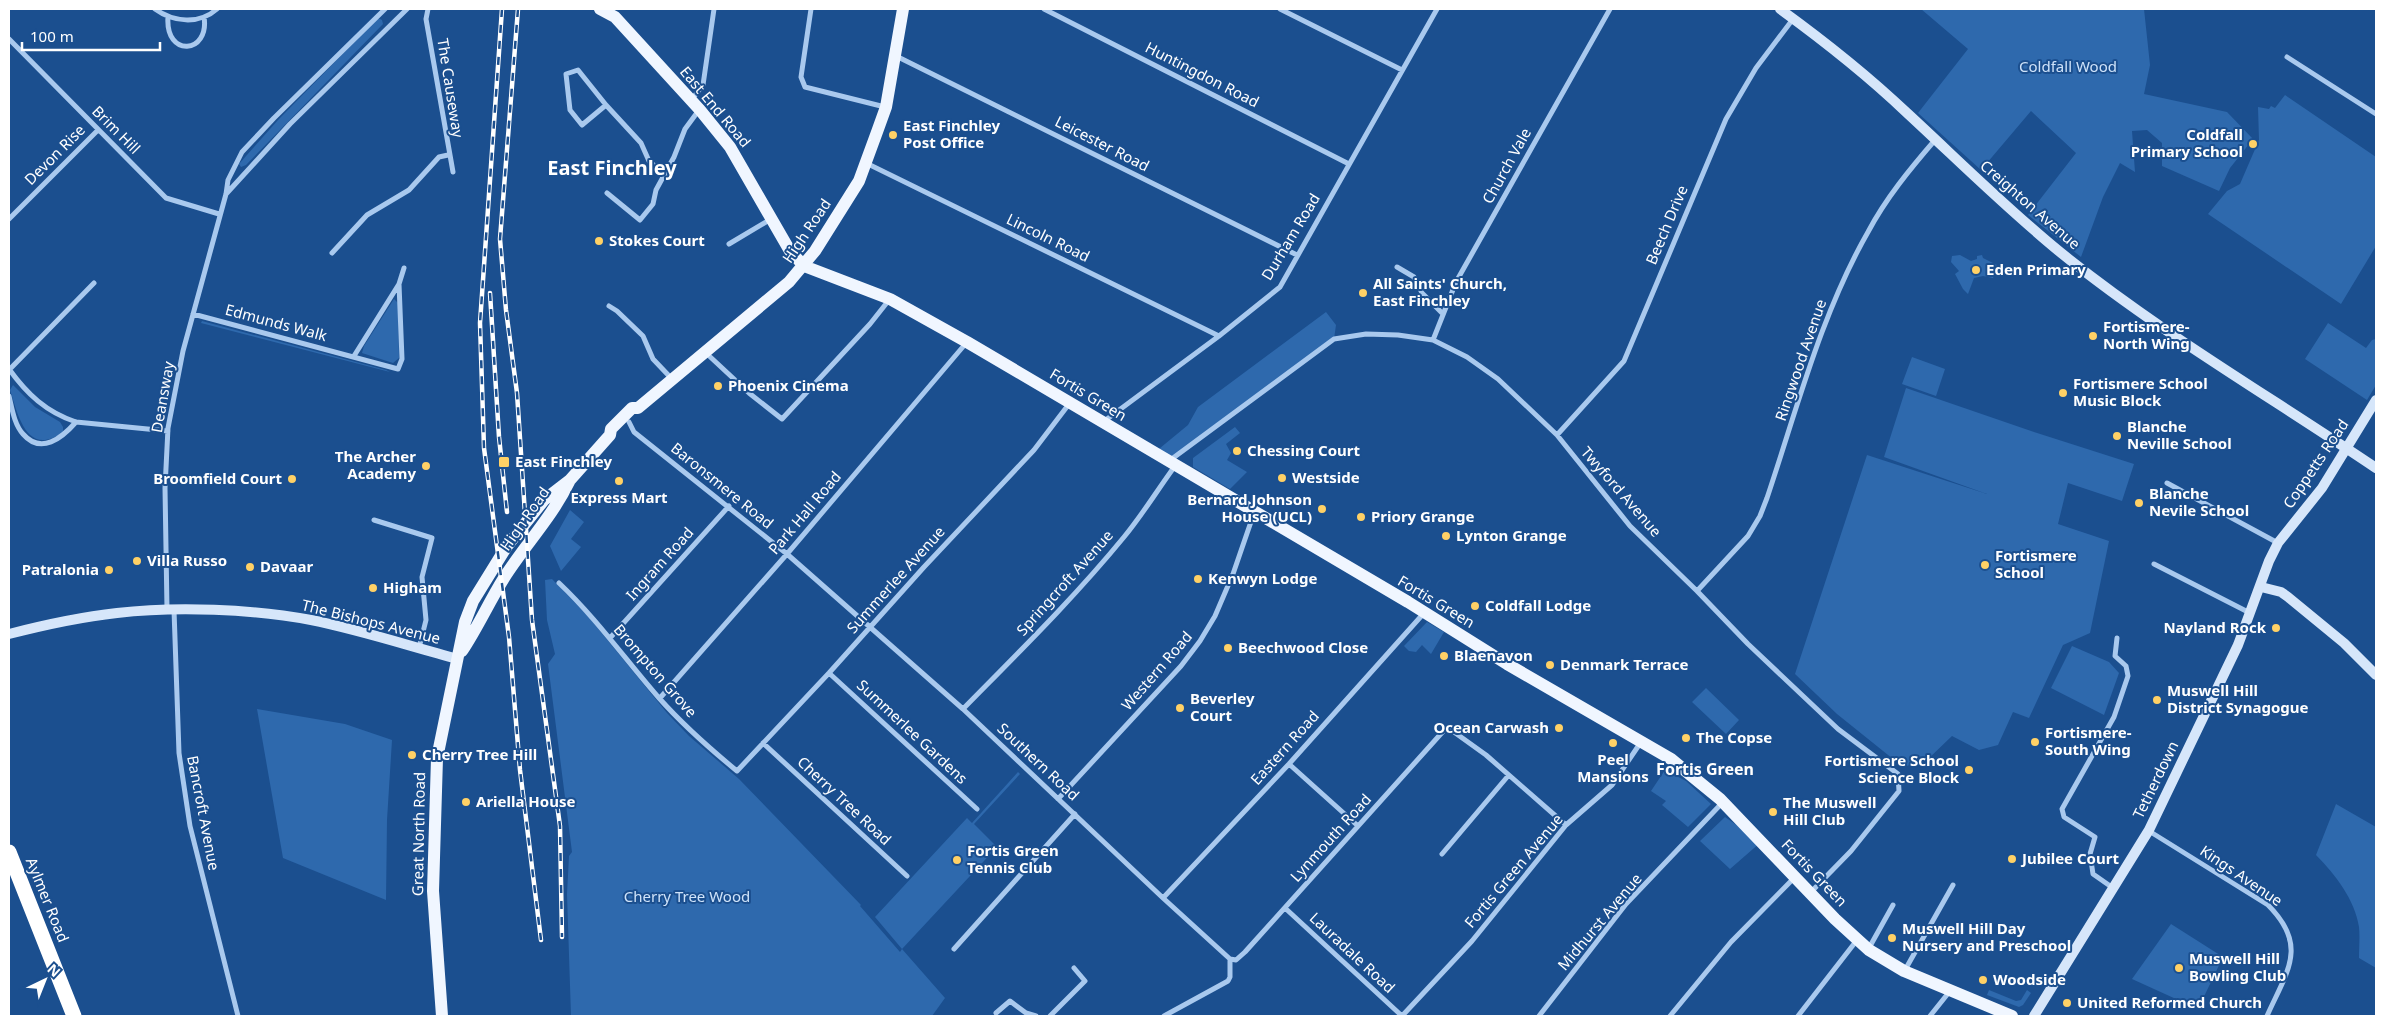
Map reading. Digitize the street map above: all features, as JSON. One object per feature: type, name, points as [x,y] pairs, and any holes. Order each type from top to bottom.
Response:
[{"type":"highway","name":"Aylmer Road","points":[[9,852],[74,1016]]},
{"type":"main road","name":"East End Road","points":[[600,9],[615,17],[695,105],[730,147],[790,251],[804,266]]},
{"type":"main road","name":"High Road","points":[[507,546],[544,500],[570,480],[610,435],[610,429],[632,408],[638,408],[789,282],[804,266],[859,181],[866,163],[886,107],[903,9]]},
{"type":"main road","name":"Fortis Green","points":[[804,266],[890,299],[967,342],[1675,762],[1723,802],[1857,940],[1869,950],[1904,971],[2012,1016]]},
{"type":"main road","name":"High Road","points":[[610,435],[616,435],[632,427],[638,413],[638,408]]},
{"type":"main road","name":"High Road","points":[[506,576],[560,501],[570,480]]},
{"type":"main road","name":"Great North Road","points":[[442,1016],[434,903],[434,817],[438,745],[465,622],[473,601],[507,546]]},
{"type":"main road","name":"Great North Road","points":[[458,657],[478,627],[506,576]]},
{"type":"street","points":[[155,9],[168,17],[188,20],[204,17],[217,9]]},
{"type":"street","name":"Deansway","points":[[226,194],[240,176],[290,124],[407,9]]},
{"type":"street","name":"The Causeway","points":[[428,9],[426,19],[448,155],[453,172]]},
{"type":"street","points":[[607,193],[640,220],[652,204],[656,190],[685,129],[702,86],[714,9]]},
{"type":"street","points":[[810,9],[801,77],[805,87],[886,107]]},
{"type":"street","name":"Huntingdon Road","points":[[1044,9],[1349,164]]},
{"type":"street","points":[[1280,9],[1402,70]]},
{"type":"street","name":"Durham Road","points":[[1102,422],[1219,336],[1280,287],[1437,9]]},
{"type":"street","name":"Church Vale","points":[[1433,340],[1456,282],[1610,9]]},
{"type":"street","name":"Creighton Avenue","points":[[1780,9],[1853,66],[2022,221],[2073,263],[2168,330],[2376,468]]},
{"type":"street","name":"Deansway","points":[[170,610],[165,488],[168,431],[193,314],[226,194],[228,180],[242,152],[383,11]]},
{"type":"street","points":[[168,17],[169,35],[172,40],[183,46],[194,45],[202,37],[205,24],[204,17]]},
{"type":"street","name":"Beech Drive","points":[[1557,435],[1624,360],[1726,120],[1756,68],[1793,18]]},
{"type":"street","name":"Brim Hill","points":[[9,39],[166,198],[219,214]]},
{"type":"street","name":"Leicester Road","points":[[895,56],[1297,256]]},
{"type":"street","points":[[2287,57],[2376,114]]},
{"type":"street","points":[[606,104],[582,125],[570,110],[566,74],[578,70],[641,143],[650,162],[664,175]]},
{"type":"street","name":"Devon Rise","points":[[9,219],[98,130]]},
{"type":"street","name":"Ringwood Avenue","points":[[1697,590],[1754,527],[1767,498],[1822,334],[1842,285],[1867,232],[1884,205],[1935,140]]},
{"type":"street","points":[[332,253],[367,215],[409,190],[439,157],[448,155]]},
{"type":"street","name":"Lincoln Road","points":[[866,163],[1219,336]]},
{"type":"street","points":[[729,244],[772,218]]},
{"type":"street","points":[[1398,267],[1414,277],[1422,293],[1443,314]]},
{"type":"street","name":"Edmunds Walk","points":[[354,356],[399,284],[404,268]]},
{"type":"street","points":[[94,283],[9,370],[38,403],[56,415],[76,422],[168,431]]},
{"type":"street","name":"Edmunds Walk","points":[[193,314],[398,369],[402,359],[399,284]]},
{"type":"street","points":[[705,352],[749,393],[782,419],[870,324],[890,299]]},
{"type":"street","points":[[609,306],[617,311],[643,336],[653,359],[672,379]]},
{"type":"street","name":"Twyford Avenue","points":[[1172,463],[1334,339],[1366,334],[1398,335],[1433,340],[1467,357],[1498,380],[1557,435],[1630,526],[1697,590],[1748,644],[1838,729],[1898,774],[1899,791],[1851,852],[1811,893]]},
{"type":"street","name":"Park Hall Road","points":[[660,698],[967,342]]},
{"type":"street","points":[[9,396],[18,425],[23,434],[34,442],[48,444],[64,436],[76,422]]},
{"type":"street","name":"Coppetts Road","points":[[2278,544],[2322,488],[2376,400]]},
{"type":"street","name":"Summerlee Avenue","points":[[737,771],[1034,450],[1070,403]]},
{"type":"street","name":"Baronsmere Road","points":[[632,427],[729,506],[824,588]]},
{"type":"street","name":"Springcroft Avenue","points":[[963,709],[1052,619],[1126,535],[1172,463]]},
{"type":"street","points":[[2168,482],[2278,544]]},
{"type":"street","name":"Ingram Road","points":[[610,638],[729,506]]},
{"type":"street","name":"Western Road","points":[[1058,798],[1182,666],[1200,641],[1215,616],[1233,574],[1254,512]]},
{"type":"street","points":[[374,520],[432,538],[422,578],[426,620],[419,648]]},
{"type":"street","name":"Tetherdown","points":[[2034,1016],[2149,830],[2231,659],[2251,613],[2269,561],[2278,544]]},
{"type":"street","points":[[2154,564],[2251,613]]},
{"type":"street","name":"Brompton Grove","points":[[559,583],[585,608],[660,698],[692,733],[737,771]]},
{"type":"street","points":[[2261,587],[2281,592],[2288,597],[2344,643],[2376,675]]},
{"type":"street","name":"Southern Road","points":[[824,588],[963,709],[1230,959]]},
{"type":"street","name":"The Bishops Avenue","points":[[9,634],[117,613],[170,610],[242,612],[310,620],[458,657]]},
{"type":"street","name":"Bancroft Avenue","points":[[170,610],[182,772],[190,826],[238,1016]]},
{"type":"street","name":"Eastern Road","points":[[1163,898],[1425,613]]},
{"type":"street","points":[[2113,888],[2093,874],[2090,854],[2095,837],[2064,817],[2062,809],[2114,717],[2128,676],[2126,666],[2115,656],[2117,638]]},
{"type":"street","name":"Summerlee Gardens","points":[[829,673],[977,809]]},
{"type":"street","name":"Lynmouth Road","points":[[1230,959],[1236,960],[1286,908],[1447,727],[1486,754],[1508,776]]},
{"type":"street","name":"Fortis Green Avenue","points":[[1402,1016],[1472,941],[1566,825],[1612,785],[1642,742]]},
{"type":"street","name":"Cherry Tree Road","points":[[763,743],[907,876]]},
{"type":"street","points":[[1288,764],[1358,826]]},
{"type":"street","points":[[1442,854],[1508,776],[1566,825]]},
{"type":"street","name":"Midhurst Avenue","points":[[1539,1016],[1626,904],[1723,802]]},
{"type":"street","points":[[954,949],[1075,814]]},
{"type":"street","name":"Kings Avenue","points":[[2149,830],[2268,905],[2282,919],[2289,935],[2292,950],[2291,964],[2267,1016]]},
{"type":"street","points":[[1670,1016],[1731,942],[1795,877]]},
{"type":"street","points":[[1904,971],[1953,885]]},
{"type":"street","points":[[1869,950],[1893,905]]},
{"type":"street","name":"Lauradale Road","points":[[1286,908],[1402,1016]]},
{"type":"street","points":[[1798,1016],[1857,940]]},
{"type":"street","points":[[1164,1016],[1228,981],[1230,977],[1230,959]]},
{"type":"street","points":[[1053,1016],[1085,981],[1074,968]]},
{"type":"street","points":[[1930,1016],[1951,990]]},
{"type":"street","points":[[996,1012],[1010,1001],[1026,1013],[1036,1016]]},
{"type":"green space","name":"Coldfall Wood","points":[[1921,9],[2144,9],[2150,65],[2144,94],[2227,112],[2253,139],[2230,168],[2219,191],[2162,166],[2162,143],[2147,130],[2132,131],[2135,172],[2120,163],[2103,197],[2081,257],[2028,215],[2076,153],[2031,111],[1981,170],[1918,113],[1968,49]]},
{"type":"green space","points":[[378,18],[382,20],[383,24],[246,165],[241,167],[239,164],[278,120]]},
{"type":"green space","points":[[2285,95],[2376,157],[2376,246],[2341,304],[2208,214],[2227,191],[2240,184],[2259,140],[2258,107],[2269,109],[2271,106],[2275,108]]},
{"type":"green space","points":[[1960,255],[1971,261],[1977,259],[1977,256],[1982,255],[1983,258],[1997,265],[1993,278],[1983,276],[1974,278],[1968,294],[1955,274],[1959,271],[1951,262],[1952,256]]},
{"type":"green space","points":[[394,299],[398,303],[399,358],[393,363],[362,353],[364,346]]},
{"type":"green space","points":[[1326,312],[1336,325],[1334,339],[1168,461],[1154,453],[1188,425],[1198,407]]},
{"type":"green space","points":[[202,321],[386,370],[390,372],[201,323]]},
{"type":"green space","points":[[2328,323],[2366,348],[2372,340],[2376,339],[2376,385],[2367,400],[2305,359]]},
{"type":"green space","points":[[1912,357],[1945,369],[1936,396],[1902,384]]},
{"type":"green space","points":[[13,385],[35,407],[60,422],[63,432],[51,439],[41,440],[33,437],[26,430],[17,411],[10,390]]},
{"type":"green space","points":[[1906,388],[2134,464],[2122,501],[2068,483],[2058,524],[2109,541],[2090,633],[2063,645],[2029,718],[2013,712],[1998,745],[1979,750],[1952,736],[1927,760],[1903,767],[1837,714],[1795,674],[1867,455],[1987,494],[1884,457]]},
{"type":"green space","points":[[1235,427],[1240,433],[1226,444],[1231,453],[1227,460],[1247,472],[1230,489],[1193,467],[1193,458]]},
{"type":"green space","points":[[570,510],[584,522],[571,539],[581,547],[561,571],[550,546]]},
{"type":"green space","name":"Cherry Tree Wood","points":[[552,579],[587,615],[667,713],[689,736],[739,779],[861,905],[900,952],[902,949],[945,998],[932,1016],[571,1016],[567,894],[569,856],[572,852],[548,664],[555,654],[547,620],[545,580]]},
{"type":"green space","points":[[1427,622],[1444,632],[1431,654],[1422,645],[1416,652],[1409,651],[1404,646]]},
{"type":"green space","points":[[2072,646],[2109,662],[2119,673],[2104,715],[2051,688]]},
{"type":"green space","points":[[1706,688],[1739,720],[1726,734],[1692,702]]},
{"type":"green space","points":[[257,709],[345,724],[392,740],[387,820],[386,900],[283,858]]},
{"type":"green space","points":[[1665,770],[1686,781],[1711,804],[1688,827],[1662,805],[1666,801],[1651,791]]},
{"type":"green space","name":"Fortis Green Tennis Club","points":[[1018,772],[1020,774],[974,824],[997,847],[902,949],[875,917],[967,818],[972,823]]},
{"type":"green space","points":[[2336,804],[2376,827],[2376,968],[2359,958],[2359,927],[2349,897],[2330,870],[2316,855]]},
{"type":"green space","points":[[1725,817],[1761,842],[1730,869],[1700,841]]},
{"type":"green space","name":"Muswell Hill Bowling Club","points":[[2171,924],[2223,957],[2198,1009],[2132,979]]},
{"type":"green space","points":[[1989,990],[2016,1001],[2021,1000],[2027,990],[2031,993],[2023,1005],[2019,1007],[1987,995]]},
{"type":"railway","points":[[502,9],[480,323],[484,448],[509,637],[520,770],[541,940]]},
{"type":"railway","points":[[518,9],[500,239],[506,310],[517,393],[532,620],[560,826],[562,937]]},
{"type":"railway","points":[[490,293],[499,437],[507,512]]},
{"type":"place","name":"East Finchley Post Office","points":[[893,135]]},
{"type":"place","name":"Coldfall Primary School","points":[[2253,144]]},
{"type":"place","name":"Stokes Court","points":[[599,241]]},
{"type":"place","name":"Eden Primary","points":[[1976,270]]},
{"type":"place","name":"All Saints' Church, East Finchley","points":[[1363,293]]},
{"type":"place","name":"Fortismere- North Wing","points":[[2093,336]]},
{"type":"place","name":"Phoenix Cinema","points":[[718,386]]},
{"type":"place","name":"Fortismere School Music Block","points":[[2063,393]]},
{"type":"place","name":"Blanche Neville School","points":[[2117,436]]},
{"type":"place","name":"Chessing Court","points":[[1237,451]]},
{"type":"place","name":"East Finchley","points":[[504,462]]},
{"type":"place","name":"The Archer Academy","points":[[426,466]]},
{"type":"place","name":"Westside","points":[[1282,478]]},
{"type":"place","name":"Broomfield Court","points":[[292,479]]},
{"type":"place","name":"Express Mart","points":[[619,481]]},
{"type":"place","name":"Blanche Nevile School","points":[[2139,503]]},
{"type":"place","name":"Bernard Johnson House (UCL)","points":[[1322,509]]},
{"type":"place","name":"Priory Grange","points":[[1361,517]]},
{"type":"place","name":"Lynton Grange","points":[[1446,536]]},
{"type":"place","name":"Villa Russo","points":[[137,561]]},
{"type":"place","name":"Fortismere School","points":[[1985,565]]},
{"type":"place","name":"Davaar","points":[[250,567]]},
{"type":"place","name":"Patralonia","points":[[109,570]]},
{"type":"place","name":"Kenwyn Lodge","points":[[1198,579]]},
{"type":"place","name":"Higham","points":[[373,588]]},
{"type":"place","name":"Coldfall Lodge","points":[[1475,606]]},
{"type":"place","name":"Nayland Rock","points":[[2276,628]]},
{"type":"place","name":"Beechwood Close","points":[[1228,648]]},
{"type":"place","name":"Blaenavon","points":[[1444,656]]},
{"type":"place","name":"Denmark Terrace","points":[[1550,665]]},
{"type":"place","name":"Muswell Hill District Synagogue","points":[[2157,700]]},
{"type":"place","name":"Beverley Court","points":[[1180,708]]},
{"type":"place","name":"Ocean Carwash","points":[[1559,728]]},
{"type":"place","name":"The Copse","points":[[1686,738]]},
{"type":"place","name":"Fortismere- South Wing","points":[[2035,742]]},
{"type":"place","name":"Peel Mansions","points":[[1613,743]]},
{"type":"place","name":"Cherry Tree Hill","points":[[412,755]]},
{"type":"place","name":"Fortismere School Science Block","points":[[1969,770]]},
{"type":"place","name":"Ariella House","points":[[466,802]]},
{"type":"place","name":"The Muswell Hill Club","points":[[1773,812]]},
{"type":"place","name":"Jubilee Court","points":[[2012,859]]},
{"type":"place","name":"Fortis Green Tennis Club","points":[[957,860]]},
{"type":"place","name":"Muswell Hill Day Nursery and Preschool","points":[[1892,938]]},
{"type":"place","name":"Muswell Hill Bowling Club","points":[[2179,968]]},
{"type":"place","name":"Woodside","points":[[1983,980]]},
{"type":"place","name":"United Reformed Church","points":[[2067,1003]]},
{"type":"district","name":"East Finchley","points":[[612,168]]},
{"type":"district","name":"Fortis Green","points":[[1705,769]]}]
